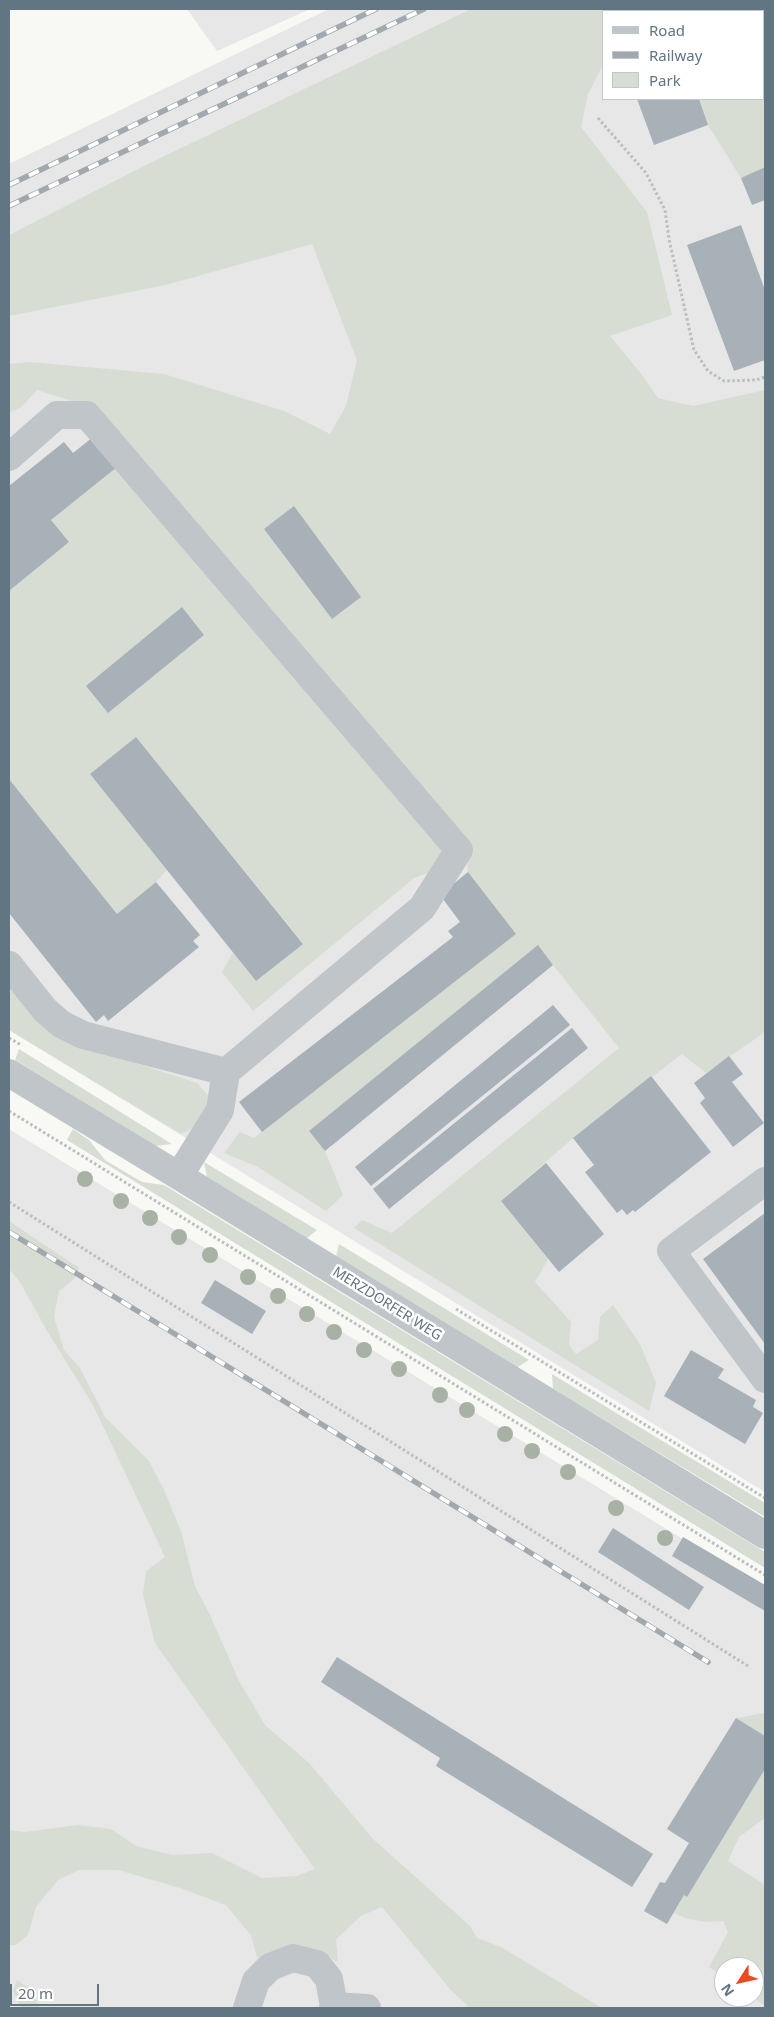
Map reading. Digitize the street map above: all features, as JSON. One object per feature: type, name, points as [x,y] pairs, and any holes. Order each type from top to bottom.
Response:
[{"type":"street","points":[[9,457],[57,415],[87,415],[459,850],[422,908],[226,1072],[220,1110],[179,1176]]},
{"type":"street","points":[[9,965],[45,1010],[62,1024],[83,1035],[226,1072]]},
{"type":"street","name":"MERZDORFER WEG","points":[[9,1074],[765,1535]]},
{"type":"street","points":[[765,1181],[671,1252],[765,1378]]},
{"type":"street","points":[[247,2008],[256,1981],[270,1967],[293,1958],[318,1964],[329,1980],[333,2007],[367,2008]]},
{"type":"path","points":[[598,118],[646,173],[665,210],[669,238],[694,350],[708,371],[724,381],[756,380],[765,377]]},
{"type":"path","points":[[9,1112],[765,1575]]},
{"type":"path","points":[[9,1202],[748,1666]]},
{"type":"shaded area","points":[[187,9],[310,9],[217,51]]},
{"type":"shaded area","points":[[329,9],[765,9],[765,1492],[9,1030],[9,164]]},
{"type":"shaded area","points":[[9,1129],[765,1589],[765,2008],[9,2008]]},
{"type":"green space","points":[[471,9],[765,9],[765,167],[741,178],[708,125],[699,100],[764,100],[764,10],[602,10],[602,67],[588,94],[581,127],[647,212],[672,315],[610,336],[639,371],[658,398],[693,406],[765,390],[765,1032],[706,1073],[682,1054],[573,1138],[501,1201],[548,1259],[535,1282],[571,1322],[569,1345],[576,1354],[598,1340],[600,1317],[613,1305],[640,1344],[656,1383],[649,1411],[354,1228],[362,1220],[392,1233],[619,1048],[538,946],[309,1131],[325,1151],[343,1195],[326,1211],[258,1167],[224,1153],[240,1132],[254,1138],[516,934],[468,872],[467,859],[414,878],[253,1011],[222,972],[233,952],[256,981],[303,943],[136,737],[90,774],[167,870],[156,882],[117,914],[9,779],[9,591],[69,542],[51,520],[117,467],[84,405],[37,390],[20,408],[9,412],[9,364],[30,362],[164,374],[284,411],[330,434],[346,406],[357,360],[312,244],[166,285],[9,316],[9,235],[150,163]],"holes":[[[182,607],[204,635],[108,713]]]},
{"type":"green space","points":[[9,981],[75,1043],[197,1083],[211,1099],[210,1119],[181,1134],[9,1030]]},
{"type":"green space","points":[[19,1049],[172,1144],[156,1146],[15,1060]]},
{"type":"green space","points":[[73,1129],[89,1140],[105,1160],[142,1182],[164,1185],[765,1552],[765,1568],[67,1140]]},
{"type":"green space","points":[[204,1162],[317,1230],[306,1239],[207,1177]]},
{"type":"green space","points":[[9,1221],[79,1268],[74,1279],[59,1291],[54,1317],[64,1350],[80,1368],[105,1417],[149,1461],[164,1490],[181,1531],[195,1586],[239,1681],[265,1725],[309,1763],[372,1838],[470,1926],[477,1938],[501,1947],[602,2008],[470,2008],[450,1989],[382,1907],[361,1916],[336,1939],[338,1962],[312,1950],[286,1951],[257,1958],[251,1935],[226,1905],[180,1888],[118,1870],[79,1870],[58,1880],[36,1907],[28,1935],[16,1945],[9,1945],[9,1830],[25,1832],[78,1825],[111,1829],[136,1846],[172,1855],[212,1853],[262,1878],[296,1876],[315,1869],[155,1643],[143,1594],[146,1571],[165,1557],[93,1405],[47,1331],[20,1282],[9,1269]]},
{"type":"green space","points":[[339,1244],[529,1360],[516,1368],[336,1257]]},
{"type":"green space","points":[[552,1374],[765,1503],[765,1517],[553,1389]]},
{"type":"green space","points":[[765,1713],[765,1736],[736,1718]]},
{"type":"green space","points":[[765,1769],[765,1818],[739,1837],[728,1861],[765,1885],[765,2006],[764,1957],[714,1957],[728,1932],[723,1921],[706,1922],[685,1918],[674,1913],[684,1895],[687,1896]]},
{"type":"green space","points":[[714,1958],[714,1970],[709,1967]]},
{"type":"green space","points":[[17,1980],[30,1989],[40,2008],[21,2008],[13,1991]]},
{"type":"building","points":[[637,100],[699,100],[708,125],[654,145]]},
{"type":"building","points":[[765,167],[765,200],[752,205],[741,178]]},
{"type":"building","points":[[741,225],[765,290],[765,360],[734,371],[687,245]]},
{"type":"building","points":[[93,437],[117,467],[51,520],[69,542],[9,591],[9,486],[64,442],[73,453]]},
{"type":"building","points":[[294,506],[361,597],[332,619],[264,529]]},
{"type":"building","points":[[182,607],[204,635],[108,713],[86,686]]},
{"type":"building","points":[[136,737],[303,944],[256,981],[90,774]]},
{"type":"building","points":[[9,779],[117,914],[156,882],[200,935],[193,941],[199,947],[108,1021],[104,1015],[96,1022],[9,913]]},
{"type":"building","points":[[468,872],[516,934],[262,1132],[239,1102],[453,937],[448,931],[460,922],[440,895]]},
{"type":"building","points":[[538,945],[553,965],[325,1151],[309,1131]]},
{"type":"building","points":[[553,1005],[570,1025],[371,1186],[355,1167]]},
{"type":"building","points":[[572,1028],[588,1048],[389,1209],[373,1189]]},
{"type":"building","points":[[729,1056],[743,1074],[732,1082],[764,1123],[733,1147],[700,1103],[705,1098],[694,1083]]},
{"type":"building","points":[[651,1076],[711,1152],[635,1212],[633,1210],[627,1215],[622,1209],[617,1213],[585,1172],[594,1165],[573,1138]]},
{"type":"building","points":[[546,1163],[604,1234],[559,1272],[501,1201]]},
{"type":"building","points":[[765,1213],[765,1344],[703,1259]]},
{"type":"building","points":[[215,1280],[266,1311],[252,1334],[201,1303]]},
{"type":"building","points":[[691,1350],[724,1369],[718,1378],[756,1400],[753,1407],[763,1413],[745,1444],[664,1396]]},
{"type":"building","points":[[613,1528],[704,1587],[689,1610],[598,1552]]},
{"type":"building","points":[[683,1537],[765,1585],[765,1611],[672,1556]]},
{"type":"building","points":[[337,1657],[653,1854],[632,1887],[436,1766],[440,1758],[321,1682]]},
{"type":"building","points":[[736,1718],[765,1736],[765,1769],[687,1897],[684,1895],[667,1924],[644,1911],[660,1882],[665,1883],[689,1843],[667,1829]]},
{"type":"railway","points":[[9,185],[376,9]]},
{"type":"railway","points":[[9,206],[424,9]]},
{"type":"railway","points":[[9,1232],[708,1662]]}]
